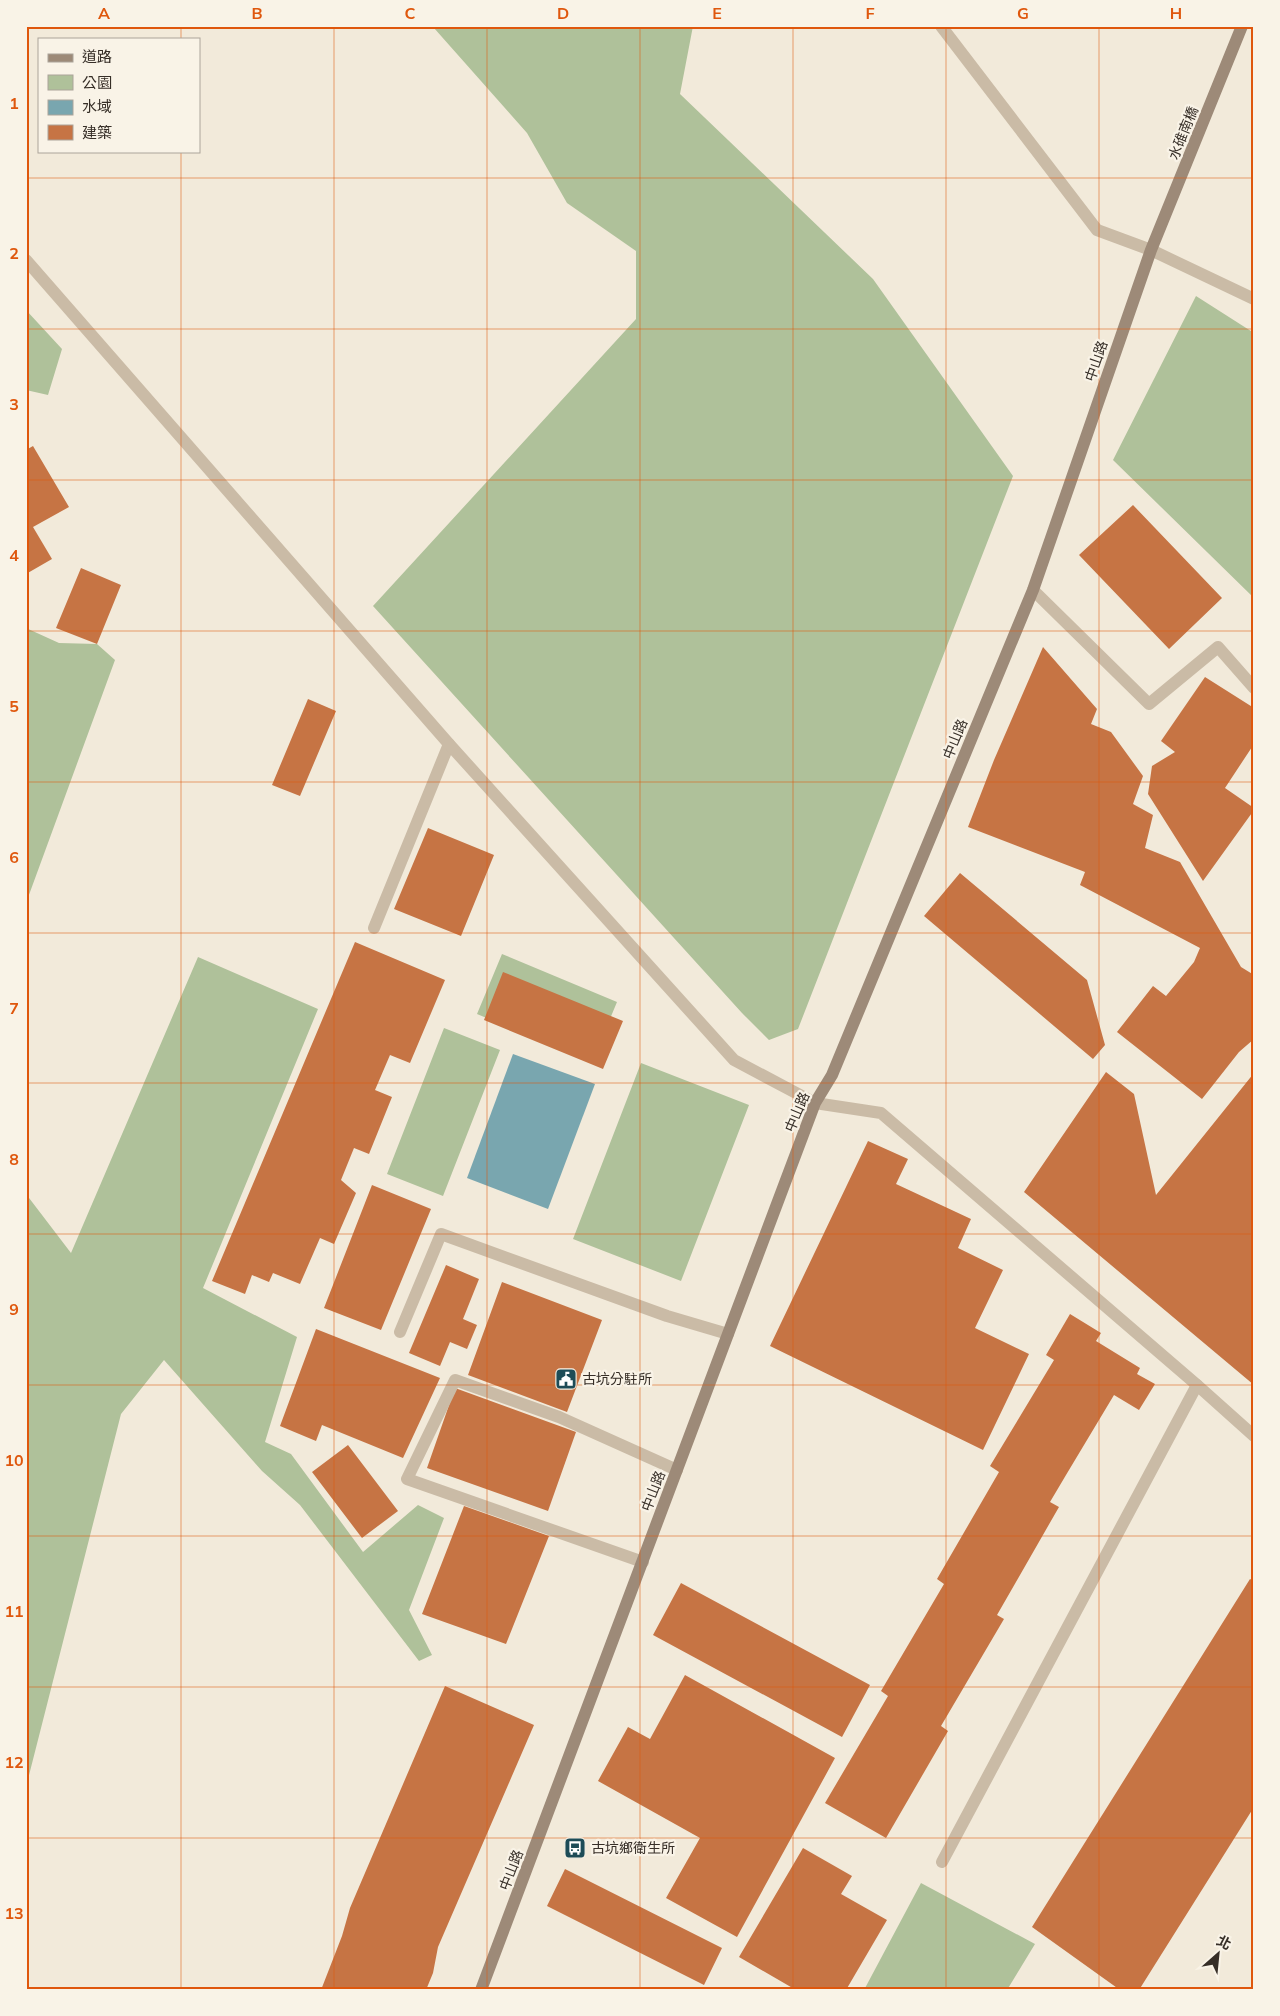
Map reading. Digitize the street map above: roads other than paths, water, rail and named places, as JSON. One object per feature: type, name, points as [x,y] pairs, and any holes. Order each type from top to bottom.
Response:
[{"type":"main road","name":"水碓南橋","points":[[1151,250],[1242,26]]},
{"type":"main road","name":"中山路","points":[[481,1990],[815,1103],[832,1075],[1033,590],[1151,250]]},
{"type":"street","points":[[942,26],[1097,230],[1151,250],[1254,299]]},
{"type":"street","points":[[26,260],[449,744],[734,1060],[815,1103],[881,1113],[1254,1436]]},
{"type":"street","points":[[1033,590],[1149,704],[1218,647],[1254,688]]},
{"type":"street","points":[[374,928],[449,744]]},
{"type":"street","points":[[400,1332],[441,1234],[667,1316],[728,1334]]},
{"type":"street","points":[[643,1562],[406,1479],[455,1380],[559,1417],[677,1470]]},
{"type":"street","points":[[942,1862],[1197,1385]]},
{"type":"water","points":[[513,1054],[595,1084],[548,1209],[467,1178]]},
{"type":"place","name":"古坑分駐所","points":[[566,1379]]},
{"type":"place","name":"古坑鄉衛生所","points":[[575,1848]]}]
